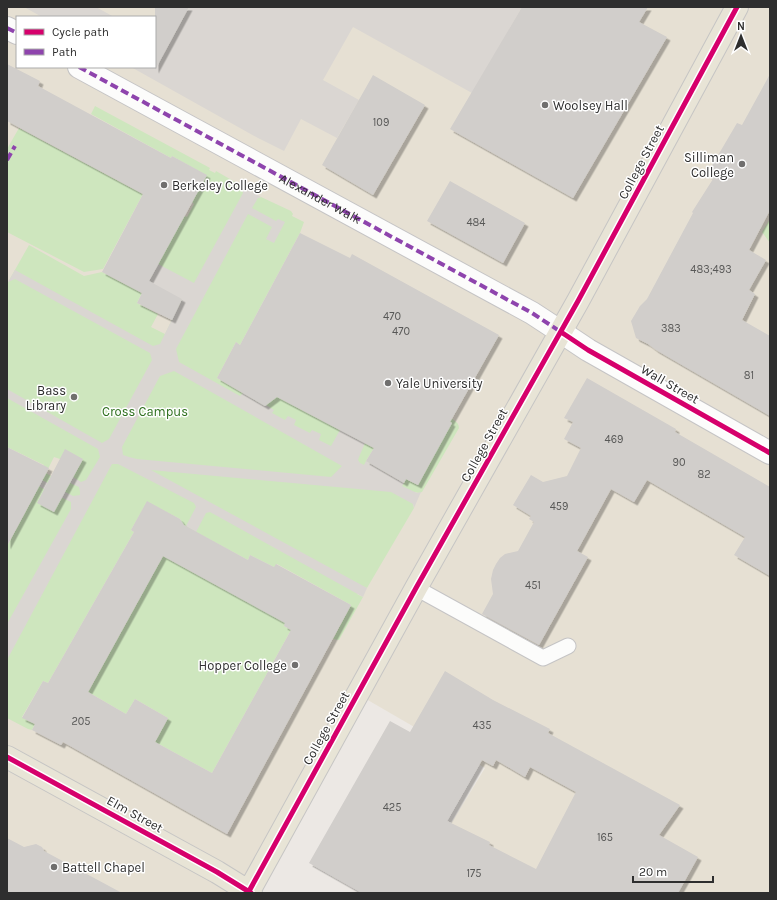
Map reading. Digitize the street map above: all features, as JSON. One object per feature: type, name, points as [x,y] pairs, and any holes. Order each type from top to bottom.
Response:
[{"type":"main road","name":"College Street","points":[[249,893],[416,588],[561,332],[737,7]]},
{"type":"main road","name":"Elm Street","points":[[7,757],[217,872],[249,893]]},
{"type":"street","points":[[7,28],[16,32]]},
{"type":"street","name":"Alexander Walk","points":[[81,68],[532,313],[561,332]]},
{"type":"street","name":"Wall Street","points":[[561,332],[588,350],[770,453]]},
{"type":"lane","points":[[416,588],[543,658],[568,646]]},
{"type":"shaded area","name":"Yale University","points":[[7,7],[770,7],[770,893],[409,893],[485,768],[366,699],[248,893],[7,893]]},
{"type":"shaded area","points":[[24,7],[96,7],[112,16],[40,16]]},
{"type":"shaded area","points":[[189,7],[522,7],[472,93],[353,27],[323,80],[359,100],[337,138],[301,119],[284,151],[133,68],[156,68],[156,65]]},
{"type":"shaded area","points":[[242,186],[261,197],[258,198],[252,208],[276,221],[278,219],[285,222],[274,243],[266,239],[272,227],[248,214],[176,349],[179,362],[240,396],[243,393],[265,406],[266,405],[274,410],[272,413],[285,420],[288,416],[296,420],[294,425],[310,433],[312,430],[321,434],[319,440],[331,446],[340,430],[365,443],[358,460],[360,463],[364,465],[366,461],[404,483],[402,486],[417,493],[421,492],[414,508],[413,504],[391,492],[151,470],[367,588],[363,597],[210,512],[206,513],[196,532],[186,526],[196,507],[194,503],[118,464],[112,464],[7,660],[7,624],[71,509],[71,502],[35,483],[38,478],[73,496],[80,495],[79,487],[70,483],[73,477],[81,482],[86,480],[100,457],[98,449],[7,398],[7,389],[102,443],[109,439],[152,360],[150,353],[15,279],[8,282],[15,270],[153,346],[160,344],[182,299],[146,286],[158,264],[194,283],[243,193]],"holes":[[[174,371],[342,466],[331,477],[137,459],[123,455],[122,447],[160,376]]]},
{"type":"green space","name":"Cross Campus","points":[[95,106],[210,168],[209,170],[215,173],[216,171],[242,186],[243,193],[258,198],[261,197],[291,211],[293,214],[292,216],[304,222],[300,233],[240,345],[236,342],[217,378],[265,406],[272,394],[374,448],[366,461],[403,483],[406,479],[418,485],[451,423],[442,417],[443,415],[456,421],[459,428],[422,492],[414,492],[414,508],[367,588],[362,586],[357,594],[363,597],[339,640],[333,639],[351,605],[277,564],[274,567],[250,555],[248,560],[181,524],[180,519],[147,502],[131,530],[134,532],[48,683],[43,681],[22,717],[35,724],[32,730],[7,718],[7,546],[36,492],[32,489],[44,465],[7,447],[7,284],[29,245],[84,276],[102,272],[142,293],[137,303],[158,314],[151,327],[165,334],[182,299],[158,264],[184,216],[187,217],[194,204],[192,202],[206,175],[172,156],[171,158],[91,114]],"holes":[[[54,457],[60,459],[83,459],[68,486],[46,473]]]},
{"type":"green space","points":[[19,128],[143,194],[103,269],[84,272],[7,232],[7,149]]},
{"type":"green space","points":[[770,219],[770,243],[762,232]]},
{"type":"green space","points":[[163,556],[255,606],[293,609],[284,626],[291,630],[212,773],[155,742],[168,718],[135,699],[126,714],[88,692]]},
{"type":"building","points":[[155,7],[189,7],[155,70],[156,16]]},
{"type":"building","name":"Woolsey Hall","points":[[522,7],[648,7],[639,22],[667,37],[573,198],[450,129]]},
{"type":"building","name":"Berkeley College","points":[[7,64],[40,81],[38,86],[171,158],[172,156],[207,175],[149,281],[182,299],[172,320],[137,303],[142,293],[102,272],[143,194],[7,121]]},
{"type":"building","points":[[770,74],[770,210],[749,250],[766,260],[749,290],[755,294],[742,320],[770,336],[770,416],[636,338],[631,321],[640,306],[647,299],[693,213],[692,212],[713,179],[707,174],[737,123],[742,125]]},
{"type":"building","points":[[373,75],[425,105],[373,195],[322,165]]},
{"type":"building","points":[[450,181],[525,223],[503,263],[427,221]]},
{"type":"building","points":[[300,233],[350,258],[352,254],[499,335],[450,422],[452,423],[418,485],[406,479],[404,483],[366,461],[374,448],[277,397],[265,406],[217,378],[236,342],[240,345]]},
{"type":"building","points":[[587,378],[676,429],[675,432],[770,487],[770,576],[734,555],[745,537],[647,480],[634,502],[611,489],[577,551],[588,557],[539,645],[482,614],[493,594],[491,579],[496,564],[505,554],[518,551],[534,522],[529,519],[531,516],[513,505],[531,475],[543,482],[567,476],[581,448],[564,439],[573,422],[564,418]]},
{"type":"building","points":[[7,447],[49,468],[7,546]]},
{"type":"building","points":[[65,449],[83,459],[54,512],[37,503]]},
{"type":"building","name":"Hopper College","points":[[147,501],[180,519],[184,525],[248,560],[250,555],[274,567],[276,564],[351,605],[227,834],[63,742],[61,745],[32,730],[35,724],[22,718],[43,681],[48,683],[134,532],[131,530]],"holes":[[[163,556],[285,623],[284,626],[291,630],[212,773],[155,742],[168,718],[135,699],[126,714],[88,692]]]},
{"type":"building","points":[[445,671],[493,700],[550,729],[548,733],[680,805],[659,835],[698,857],[678,893],[362,893],[309,863],[390,721],[410,732]],"holes":[[[482,760],[493,766],[496,760],[525,777],[530,767],[576,792],[536,869],[489,845],[490,842],[447,821]]]},
{"type":"building","name":"Battell Chapel","points":[[7,838],[24,847],[36,844],[42,847],[44,851],[122,893],[7,893]]},
{"type":"marked path","points":[[7,28],[16,32]]},
{"type":"marked path","points":[[81,68],[532,313],[561,332]]},
{"type":"marked path","points":[[7,160],[15,146]]},
{"type":"cycle path","points":[[248,893],[416,588],[578,301],[737,7]]},
{"type":"cycle path","points":[[561,332],[588,350],[770,453]]},
{"type":"cycle path","points":[[7,757],[217,872],[251,893]]},
{"type":"place","name":"Woolsey Hall","points":[[545,105]]},
{"type":"place","name":"Silliman College","points":[[742,164]]},
{"type":"place","name":"Berkeley College","points":[[164,185]]},
{"type":"place","name":"Yale University","points":[[388,383]]},
{"type":"place","name":"Bass Library","points":[[74,397]]},
{"type":"place","name":"Hopper College","points":[[295,665]]},
{"type":"place","name":"Battell Chapel","points":[[54,867]]}]
